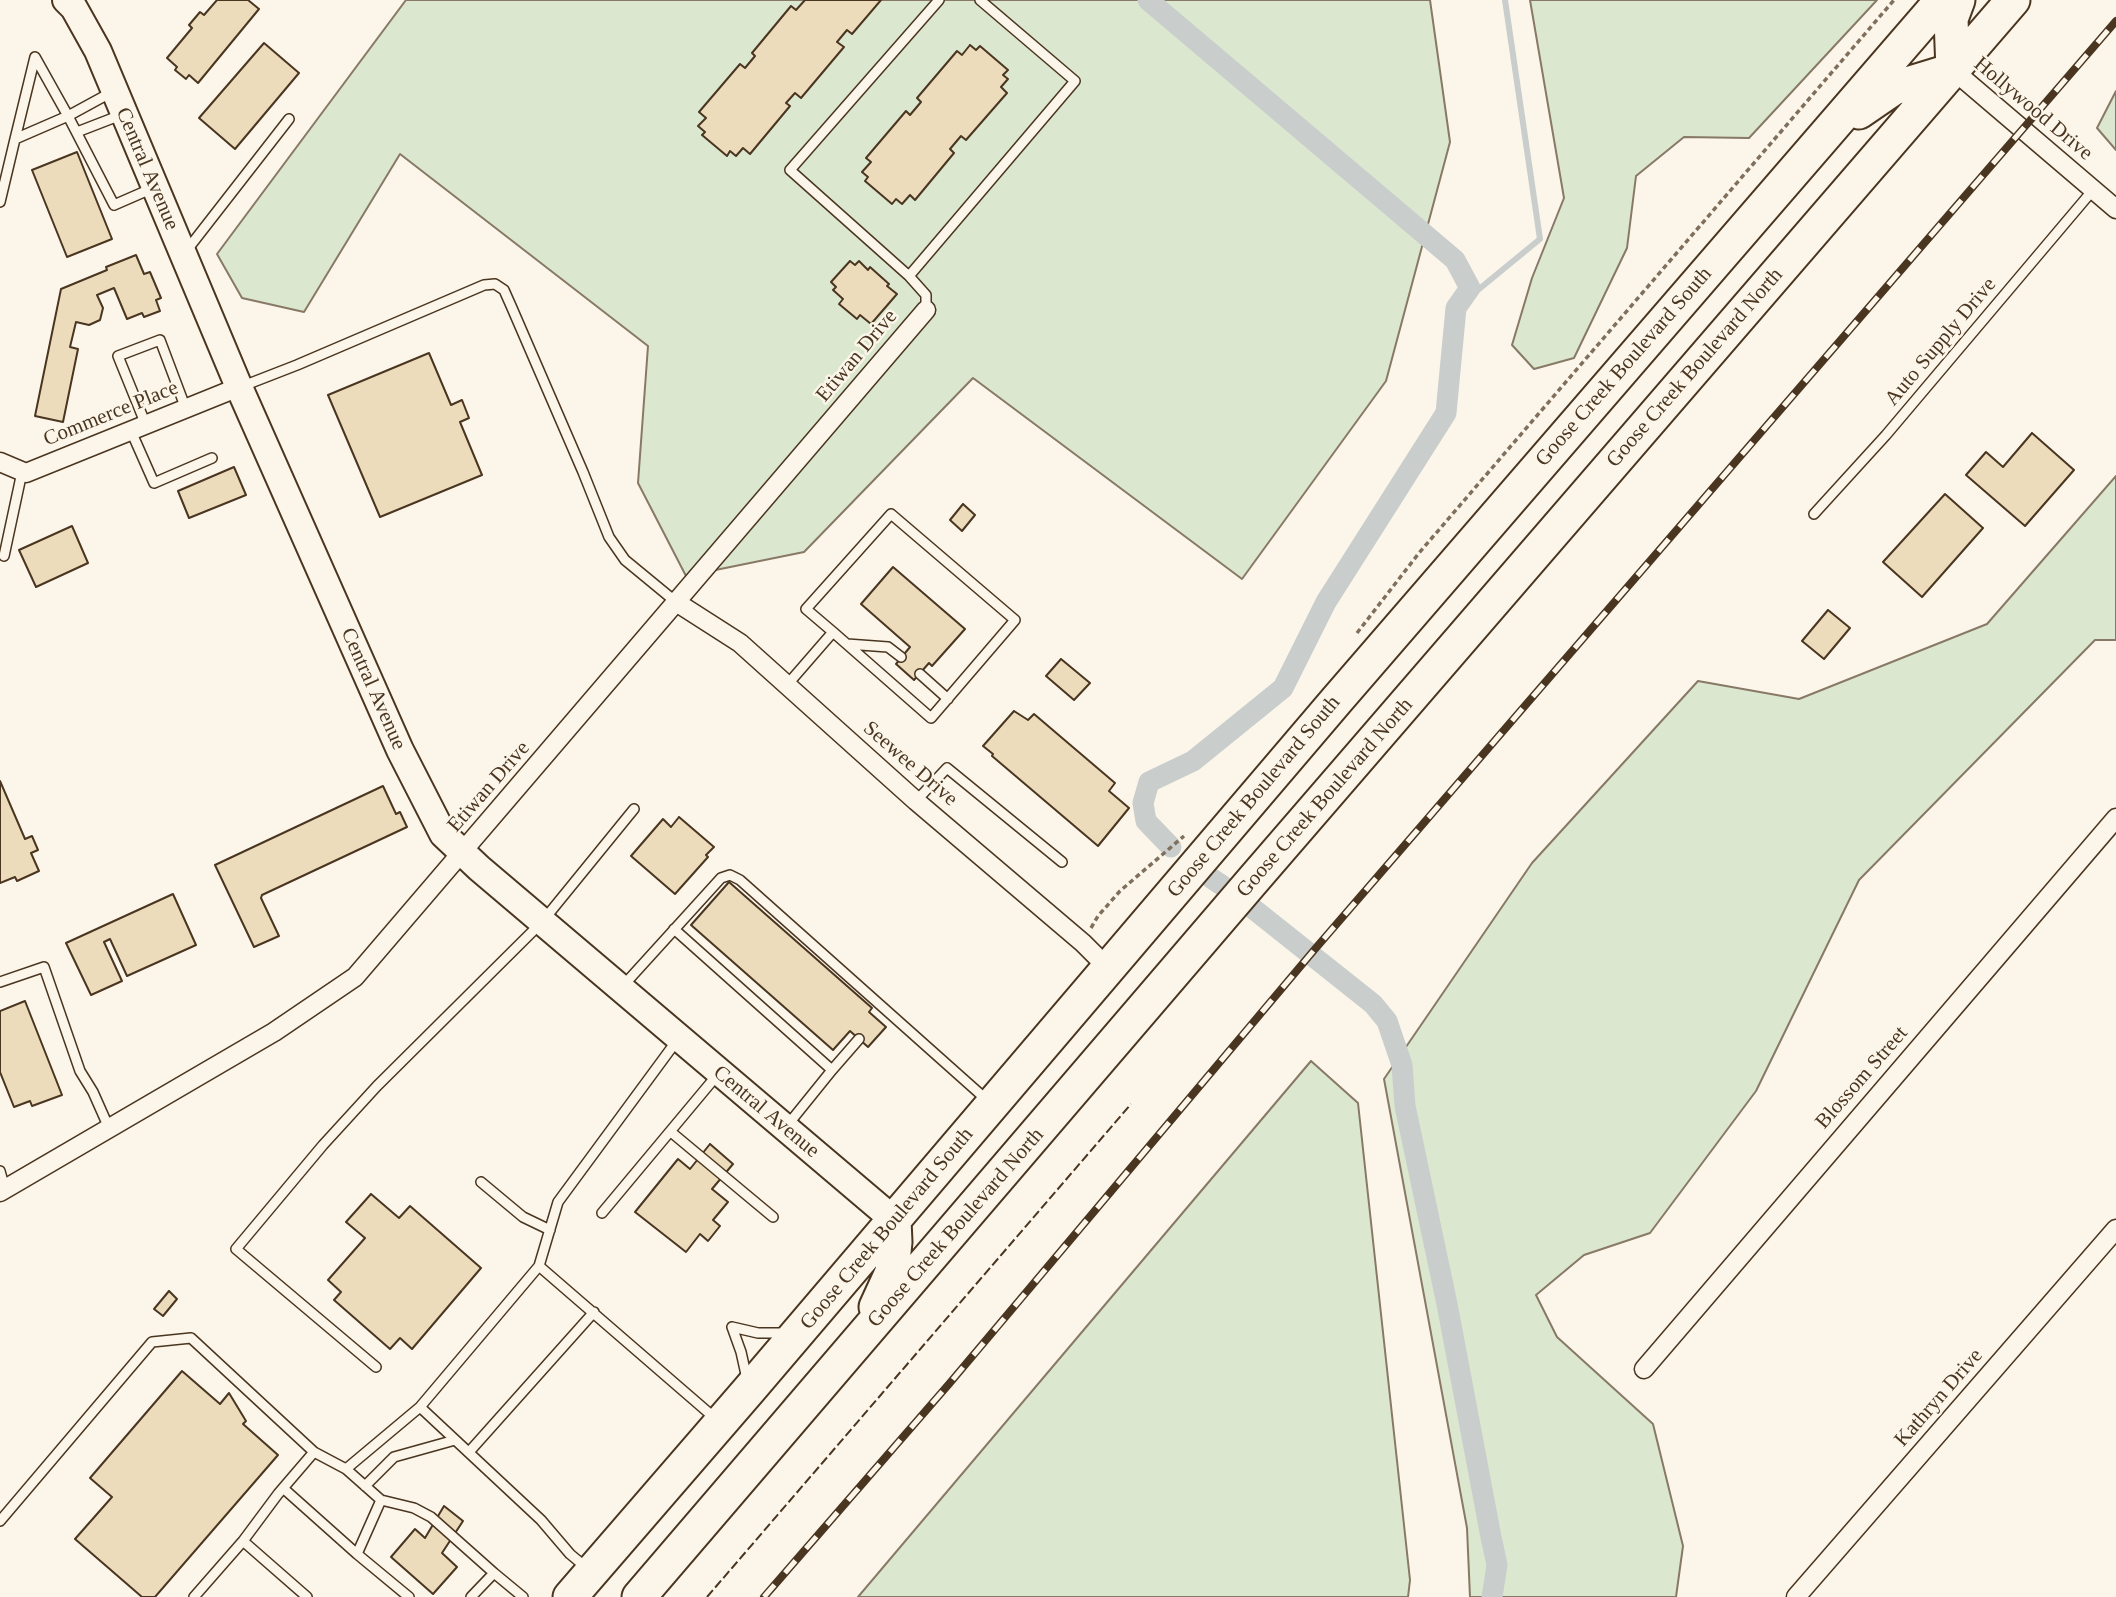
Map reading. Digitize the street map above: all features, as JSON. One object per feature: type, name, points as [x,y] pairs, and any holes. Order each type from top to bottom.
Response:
[{"type":"highway","name":"Goose Creek Boulevard South","points":[[570,1597],[1336,701],[1942,0]]},
{"type":"highway","points":[[1822,138],[1894,88],[1953,70],[1951,19],[1958,0]]},
{"type":"highway","name":"Goose Creek Boulevard North","points":[[639,1597],[2013,0]]},
{"type":"highway","points":[[869,1329],[878,1301],[892,1272],[894,1220],[912,1222],[943,1216],[1003,1173]]},
{"type":"street","name":"Central Avenue","points":[[66,0],[74,8],[98,51],[239,387],[400,750],[443,834],[542,922],[894,1220]]},
{"type":"street","name":"Hollywood Drive","points":[[1953,70],[2116,209]]},
{"type":"street","name":"Etiwan Drive","points":[[2,1190],[274,1032],[355,977],[926,310]]},
{"type":"street","name":"Commerce Place","points":[[22,472],[26,473],[239,387]]},
{"type":"street","points":[[0,462],[22,472]]},
{"type":"street","name":"Seewee Drive","points":[[676,602],[740,643],[916,800],[1083,943],[1108,968]]},
{"type":"street","name":"Blossom Street","points":[[1644,1369],[2116,818]]},
{"type":"street","name":"Kathryn Drive","points":[[1796,1597],[2116,1229]]},
{"type":"lane","points":[[926,310],[926,295],[909,276],[790,170],[939,0]]},
{"type":"lane","points":[[909,276],[1075,81],[980,0]]},
{"type":"lane","points":[[0,202],[35,57],[114,205],[155,187]]},
{"type":"lane","points":[[15,139],[68,116],[119,102]]},
{"type":"lane","points":[[77,132],[119,102]]},
{"type":"lane","points":[[183,254],[289,119]]},
{"type":"lane","name":"Auto Supply Drive","points":[[1814,514],[1886,435],[2093,190]]},
{"type":"lane","points":[[239,387],[484,285],[495,284],[504,290],[609,537],[625,560],[676,602]]},
{"type":"lane","points":[[187,408],[160,340],[118,356],[154,483],[212,458]]},
{"type":"lane","points":[[4,556],[22,472]]},
{"type":"lane","points":[[891,514],[1015,620],[931,718],[833,632],[806,609],[891,514]]},
{"type":"lane","points":[[787,685],[833,632]]},
{"type":"lane","points":[[847,645],[888,647],[901,657]]},
{"type":"lane","points":[[920,674],[948,699]]},
{"type":"lane","points":[[916,800],[947,768],[1062,862]]},
{"type":"lane","points":[[376,1367],[236,1249],[374,1089],[542,922],[635,809]]},
{"type":"lane","points":[[620,988],[721,878],[730,875],[740,880],[992,1105]]},
{"type":"lane","points":[[674,929],[832,1070]]},
{"type":"lane","points":[[0,982],[44,967],[80,1071],[93,1092],[108,1128]]},
{"type":"lane","points":[[877,1018],[885,1009]]},
{"type":"lane","points":[[346,1469],[420,1406],[539,1266],[558,1202],[679,1038]]},
{"type":"lane","points":[[785,1128],[859,1039]]},
{"type":"lane","points":[[602,1213],[719,1072]]},
{"type":"lane","points":[[671,1132],[774,1217]]},
{"type":"lane","points":[[0,1171],[2,1190]]},
{"type":"lane","points":[[481,1182],[523,1217],[550,1230]]},
{"type":"lane","points":[[539,1266],[720,1424]]},
{"type":"lane","points":[[469,1452],[594,1312]]},
{"type":"lane","points":[[749,1390],[741,1352],[732,1327],[765,1334],[799,1332]]},
{"type":"lane","points":[[0,1521],[152,1342],[191,1338],[314,1452],[346,1469],[381,1500],[414,1508],[431,1517],[523,1597]]},
{"type":"lane","points":[[420,1406],[541,1520],[570,1554],[592,1572]]},
{"type":"lane","points":[[365,1486],[394,1457],[455,1440]]},
{"type":"lane","points":[[210,1597],[197,1593],[243,1541],[314,1452]]},
{"type":"lane","points":[[283,1488],[409,1597]]},
{"type":"lane","points":[[357,1554],[381,1500]]},
{"type":"lane","points":[[243,1541],[307,1597]]},
{"type":"lane","points":[[471,1597],[494,1573]]},
{"type":"path","points":[[1351,641],[1419,553],[1894,0]]},
{"type":"path","points":[[1083,943],[1098,916],[1120,891],[1193,829]]},
{"type":"green space","points":[[406,0],[1430,0],[1450,142],[1386,381],[1242,579],[973,378],[804,552],[686,576],[638,483],[648,346],[400,154],[304,312],[242,298],[217,254]]},
{"type":"green space","points":[[1530,0],[1877,0],[1749,138],[1684,137],[1636,176],[1627,248],[1574,358],[1534,369],[1512,345],[1532,278],[1564,198]]},
{"type":"green space","points":[[2116,91],[2116,150],[2097,128]]},
{"type":"green space","points":[[2116,476],[2116,640],[2095,640],[1859,880],[1756,1091],[1650,1233],[1584,1255],[1536,1295],[1557,1337],[1653,1424],[1683,1546],[1676,1597],[1470,1597],[1467,1528],[1384,1079],[1532,863],[1698,681],[1799,699],[1987,624]]},
{"type":"green space","points":[[1311,1061],[1358,1103],[1410,1580],[1408,1597],[858,1597]]},
{"type":"building","points":[[217,0],[248,0],[259,9],[198,83],[189,75],[186,79],[175,70],[177,67],[167,58],[192,28],[189,25],[200,12],[204,15]]},
{"type":"building","points":[[805,0],[881,0],[852,34],[847,30],[837,42],[844,47],[801,98],[795,93],[786,103],[790,106],[750,154],[743,148],[736,156],[730,151],[727,156],[702,135],[705,132],[698,126],[706,118],[699,112],[740,64],[745,68],[755,56],[752,53],[791,6],[796,10]]},
{"type":"building","points":[[264,43],[299,73],[235,149],[199,118]]},
{"type":"building","points":[[970,45],[976,50],[980,46],[1008,70],[1003,75],[1008,79],[1001,87],[1007,93],[966,140],[961,136],[950,149],[954,153],[915,200],[910,195],[902,204],[896,199],[892,204],[865,181],[868,177],[862,172],[871,162],[866,158],[906,111],[910,115],[921,102],[917,98],[957,51],[962,55]]},
{"type":"building","points":[[77,152],[112,239],[67,257],[32,170]]},
{"type":"building","points":[[136,255],[144,274],[150,272],[161,298],[156,300],[160,311],[144,317],[142,313],[127,319],[114,288],[97,295],[103,308],[100,320],[89,325],[76,322],[70,347],[78,349],[63,422],[35,416],[61,289]]},
{"type":"building","points":[[850,261],[855,265],[859,261],[868,270],[870,267],[897,294],[871,324],[860,315],[857,319],[839,304],[843,299],[833,290],[836,287],[831,282]]},
{"type":"building","points":[[429,353],[451,405],[462,400],[469,418],[460,422],[482,475],[380,517],[328,395]]},
{"type":"building","points":[[2032,433],[2074,470],[2025,526],[1966,475],[1986,452],[2003,467]]},
{"type":"building","points":[[234,467],[246,495],[189,518],[178,491]]},
{"type":"building","points":[[1945,494],[1983,528],[1922,597],[1883,562]]},
{"type":"building","points":[[963,504],[975,515],[962,531],[950,520]]},
{"type":"building","points":[[72,526],[88,563],[36,587],[19,550]]},
{"type":"building","points":[[893,567],[965,629],[932,666],[929,663],[914,680],[896,664],[910,647],[861,604]]},
{"type":"building","points":[[1828,610],[1850,628],[1824,659],[1802,641]]},
{"type":"building","points":[[1061,659],[1090,683],[1074,700],[1046,676]]},
{"type":"building","points":[[1014,711],[1028,720],[1034,714],[1115,783],[1109,791],[1129,808],[1098,846],[983,746]]},
{"type":"building","points":[[0,781],[25,839],[32,836],[38,850],[31,853],[39,871],[17,881],[15,877],[0,883]]},
{"type":"building","points":[[383,786],[396,814],[400,812],[407,827],[262,895],[279,936],[254,947],[215,865]]},
{"type":"building","points":[[679,817],[714,847],[675,894],[631,856],[663,819],[671,827]]},
{"type":"building","points":[[729,882],[872,1008],[869,1012],[886,1027],[868,1047],[850,1031],[833,1050],[691,925]]},
{"type":"building","points":[[173,894],[196,945],[127,976],[110,939],[104,942],[122,981],[91,995],[66,943]]},
{"type":"building","points":[[25,1001],[62,1095],[32,1106],[30,1101],[14,1107],[0,1072],[0,1011]]},
{"type":"building","points":[[710,1144],[733,1164],[712,1189],[728,1202],[713,1220],[720,1226],[708,1241],[700,1234],[686,1252],[635,1212],[678,1159],[690,1169]]},
{"type":"building","points":[[371,1194],[399,1218],[410,1206],[481,1268],[412,1349],[400,1338],[390,1349],[334,1300],[341,1292],[328,1280],[365,1238],[346,1222]]},
{"type":"building","points":[[169,1291],[177,1299],[163,1316],[154,1309]]},
{"type":"building","points":[[182,1371],[220,1404],[229,1393],[246,1421],[243,1424],[278,1455],[155,1597],[142,1597],[75,1539],[112,1497],[90,1478]]},
{"type":"building","points":[[444,1506],[463,1521],[442,1553],[457,1567],[433,1594],[391,1557],[415,1529],[425,1538]]},
{"type":"waterway","points":[[1148,0],[1455,260],[1470,288],[1456,308],[1446,413],[1326,602],[1283,688],[1193,761],[1149,782],[1143,803],[1146,821],[1171,847]]},
{"type":"waterway","points":[[1456,308],[1540,239],[1505,0]]},
{"type":"waterway","points":[[1211,878],[1223,886]]},
{"type":"waterway","points":[[1251,907],[1373,1004],[1387,1021],[1402,1065],[1405,1106],[1447,1304],[1497,1565],[1492,1597]]},
{"type":"railway","points":[[764,1597],[949,1384],[1315,949],[2116,21]]},
{"type":"fence","points":[[707,1597],[1131,1104]]}]
